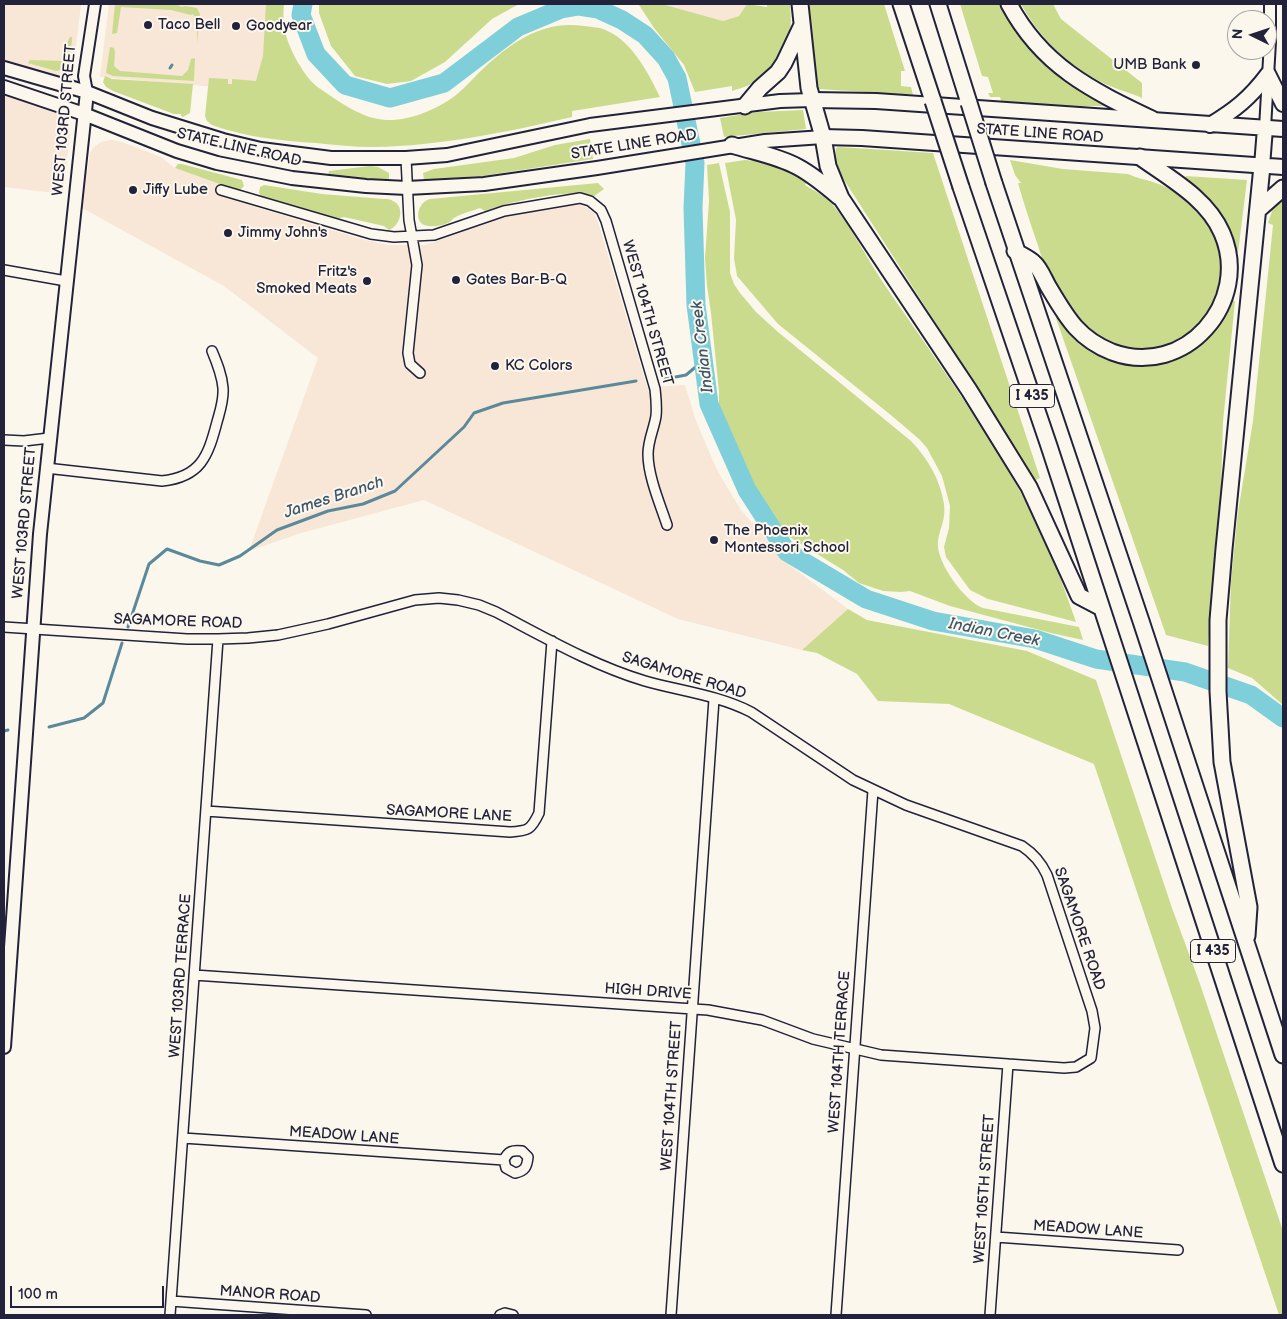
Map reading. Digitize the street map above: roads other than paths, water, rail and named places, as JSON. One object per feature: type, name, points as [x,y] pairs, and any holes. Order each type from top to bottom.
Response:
[{"type":"highway","points":[[800,4],[809,88],[823,137],[828,166],[841,198],[969,390],[1029,487],[1079,596],[1102,612]]},
{"type":"highway","name":"I 435","points":[[901,4],[1049,446],[1283,1164]]},
{"type":"highway","name":"I 435","points":[[938,4],[1015,251],[1141,621],[1283,1056]]},
{"type":"highway","points":[[1009,4],[1034,41],[1064,70],[1092,90],[1152,119]]},
{"type":"highway","points":[[746,106],[760,88],[778,72],[802,23]]},
{"type":"highway","points":[[732,146],[779,159],[796,166],[812,175],[841,198]]},
{"type":"highway","points":[[1015,251],[1036,264],[1070,322],[1089,339],[1106,349],[1130,356],[1156,355],[1184,346],[1201,334],[1216,316],[1226,295],[1230,269],[1226,244],[1214,219],[1196,198],[1140,157]]},
{"type":"highway","points":[[1247,943],[1250,907],[1222,762],[1218,691],[1218,620],[1262,166]]},
{"type":"highway","points":[[1258,210],[1283,188]]},
{"type":"main road","name":"STATE LINE ROAD","points":[[4,68],[86,92],[184,129],[261,149],[331,158],[406,158],[447,155],[590,125],[780,101],[812,100],[876,101],[1283,129]]},
{"type":"main road","points":[[1210,125],[1248,98],[1268,74],[1283,104]]},
{"type":"main road","name":"STATE LINE ROAD","points":[[4,87],[84,114],[177,151],[217,163],[292,178],[366,186],[407,188],[484,184],[785,138],[823,137],[862,138],[1283,167]]},
{"type":"main road","name":"WEST 103RD STREET","points":[[4,1047],[7,952],[46,468],[86,92]]},
{"type":"main road","points":[[1262,166],[1265,128]]},
{"type":"street","name":"WEST 103RD STREET","points":[[86,92],[84,76],[94,4]]},
{"type":"street","points":[[1265,128],[1270,42],[1270,4]]},
{"type":"street","points":[[406,158],[409,220],[417,265],[408,353],[410,364],[420,373]]},
{"type":"street","points":[[222,190],[372,234],[394,237],[412,236]]},
{"type":"street","name":"WEST 104TH STREET","points":[[412,236],[434,235],[504,211],[566,199],[580,198],[590,201],[601,210],[606,221],[655,389],[657,402],[656,418],[649,442],[648,456],[667,526]]},
{"type":"street","points":[[4,270],[66,281]]},
{"type":"street","points":[[46,468],[162,480],[186,476],[198,467],[211,447],[222,403],[223,388],[220,372],[212,351]]},
{"type":"street","points":[[4,440],[24,441],[49,438]]},
{"type":"street","name":"SAGAMORE ROAD","points":[[4,627],[187,639],[248,638],[278,635],[328,624],[415,600],[439,598],[458,600],[479,605],[496,612],[606,667],[644,680],[741,706],[853,780],[906,805],[1022,846],[1032,853],[1047,875],[1092,1011],[1095,1028],[1091,1058]]},
{"type":"street","name":"WEST 103RD TERRACE","points":[[170,1315],[218,639]]},
{"type":"street","name":"SAGAMORE LANE","points":[[206,811],[510,832],[525,831],[533,825],[539,813],[552,641]]},
{"type":"street","name":"WEST 104TH STREET","points":[[671,1315],[714,698]]},
{"type":"street","name":"WEST 104TH TERRACE","points":[[836,1315],[873,790]]},
{"type":"street","name":"HIGH DRIVE","points":[[194,975],[731,1014],[762,1020],[814,1039],[881,1055],[1064,1068],[1076,1067],[1091,1058]]},
{"type":"street","name":"WEST 105TH STREET","points":[[990,1315],[1008,1064]]},
{"type":"street","name":"MEADOW LANE","points":[[183,1138],[504,1160]]},
{"type":"street","name":"MEADOW LANE","points":[[996,1237],[1178,1250]]},
{"type":"street","name":"MANOR ROAD","points":[[172,1301],[366,1315]]},
{"type":"street","points":[[500,1315],[505,1313],[512,1315]]},
{"type":"waterway","name":"Indian Creek","points":[[303,4],[301,15],[316,54],[345,85],[390,98],[444,83],[518,27],[561,9],[579,6],[598,9],[622,20],[645,35],[666,58],[677,78],[695,163],[693,208],[696,305],[709,404],[747,490],[787,552],[866,599],[933,621],[1035,639],[1096,659],[1185,672],[1251,695],[1283,718]]},
{"type":"waterway","name":"James Branch","points":[[665,379],[686,375],[704,360]]},
{"type":"waterway","name":"James Branch","points":[[128,627],[149,564],[167,549],[200,561],[219,565],[240,556],[277,530],[328,511],[363,504],[395,491],[464,427],[474,413],[503,403],[636,381]]},
{"type":"waterway","name":"James Branch","points":[[49,727],[84,718],[103,703],[122,643]]},
{"type":"waterway","name":"James Branch","points":[[4,731],[8,730]]},
{"type":"place","name":"Taco Bell","points":[[148,25]]},
{"type":"place","name":"Goodyear","points":[[236,26]]},
{"type":"place","name":"UMB Bank","points":[[1196,65]]},
{"type":"place","name":"Jiffy Lube","points":[[133,190]]},
{"type":"place","name":"Jimmy John's","points":[[228,233]]},
{"type":"place","name":"Gates Bar-B-Q","points":[[456,280]]},
{"type":"place","name":"Fritz's Smoked Meats","points":[[367,281]]},
{"type":"place","name":"KC Colors","points":[[495,366]]},
{"type":"place","name":"The Phoenix Montessori School","points":[[714,540]]}]
